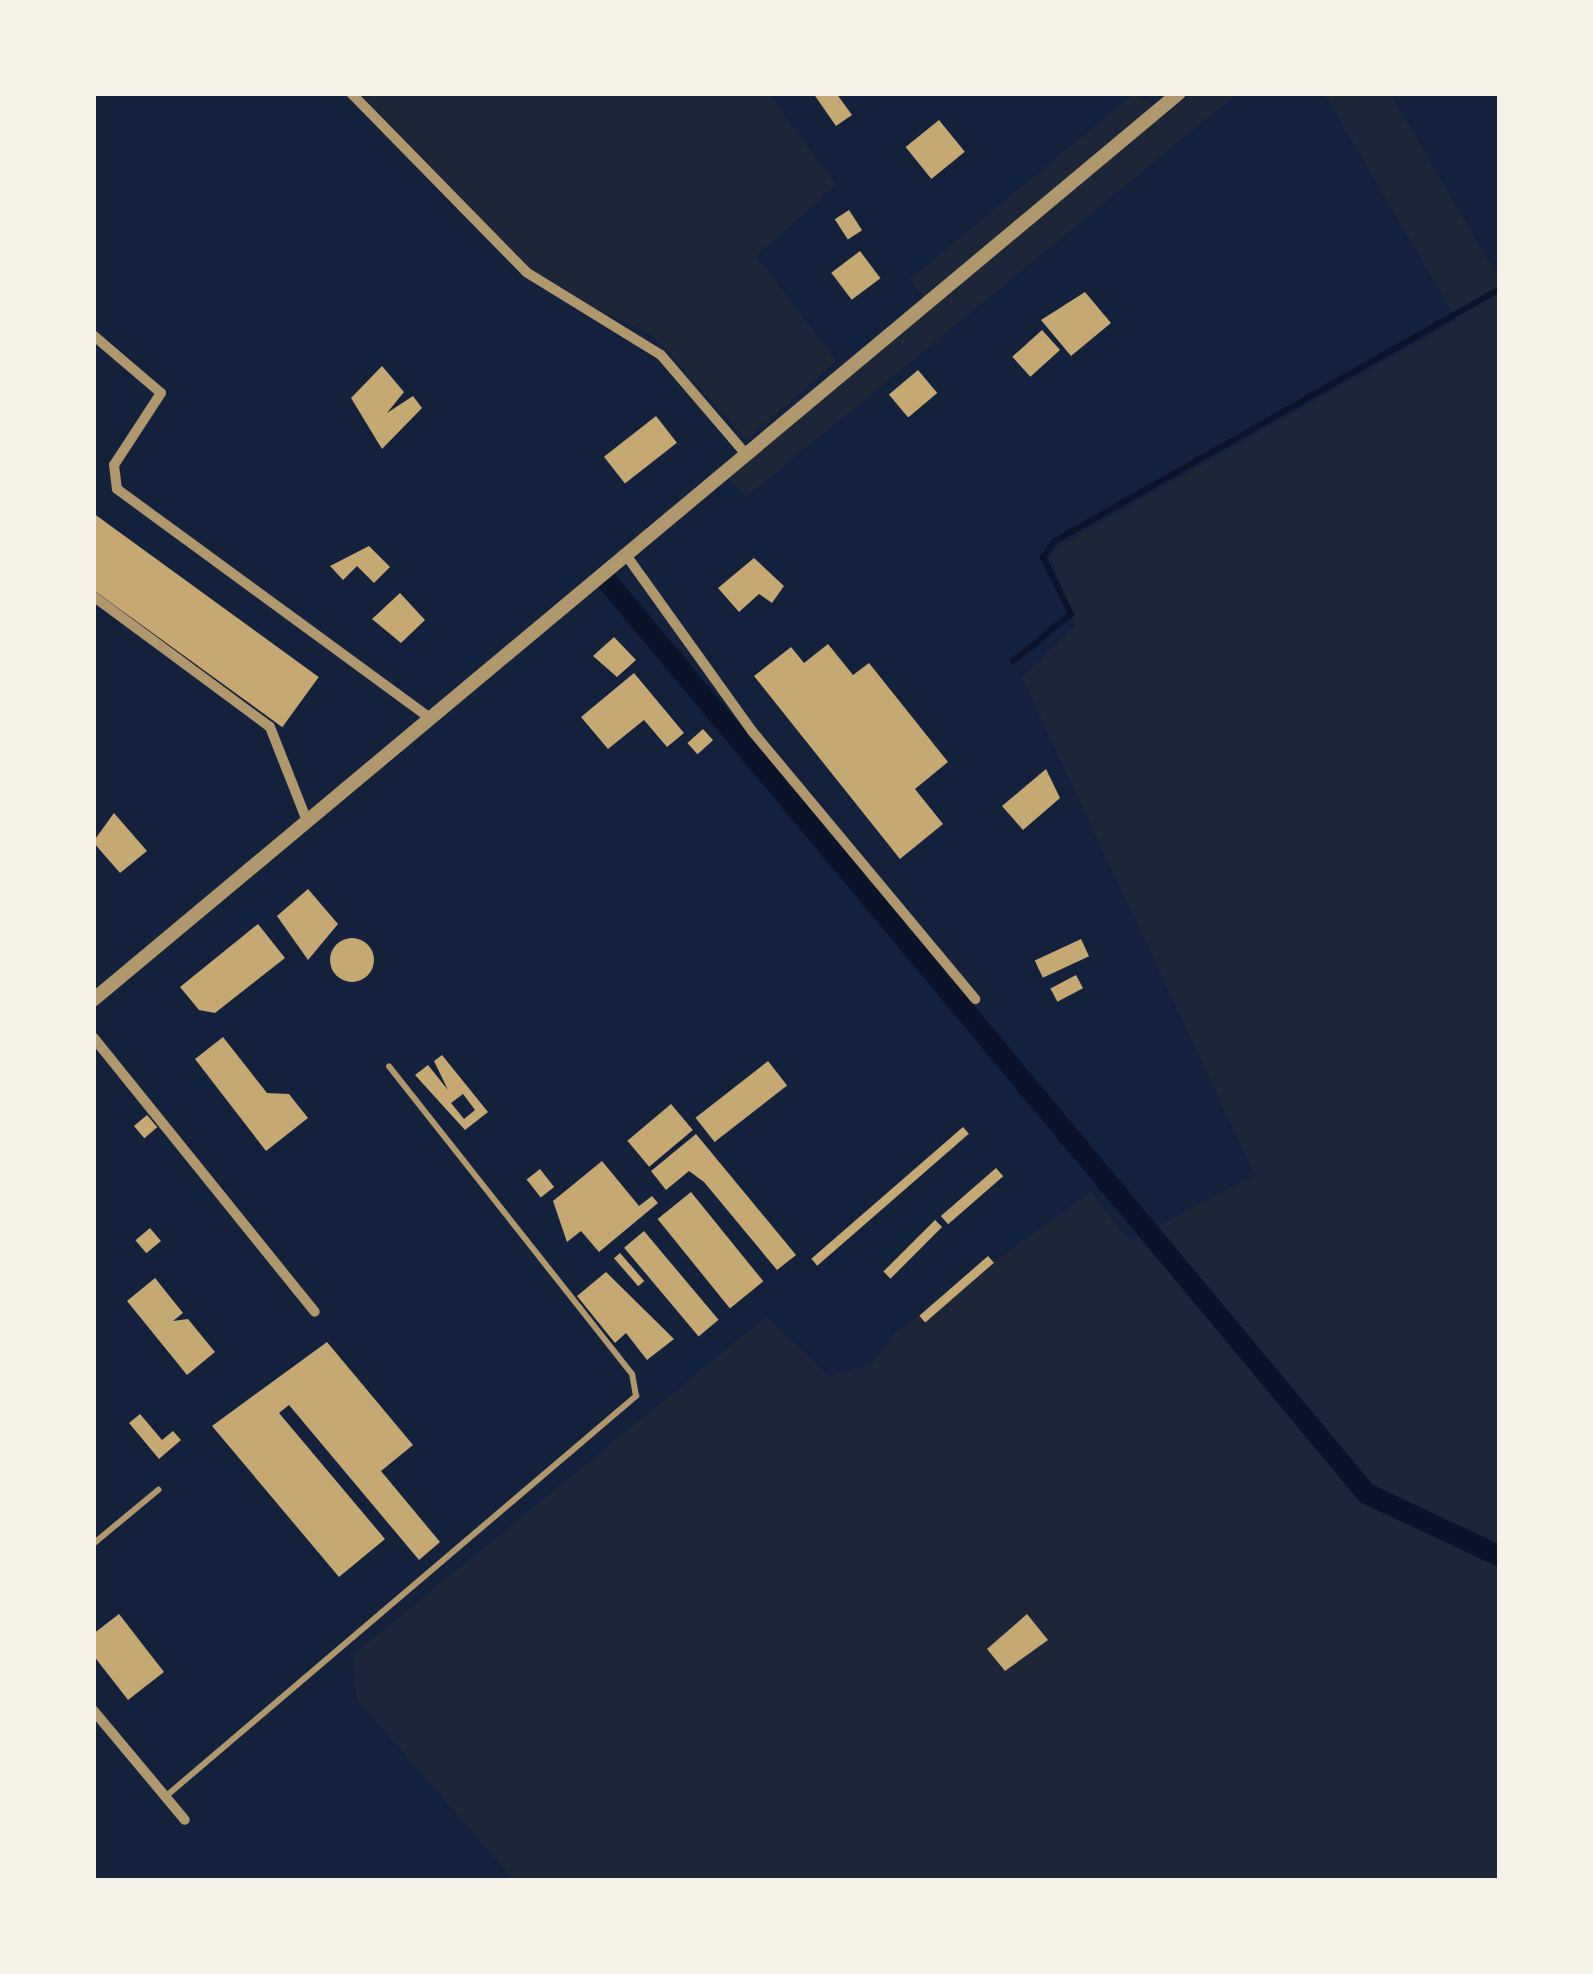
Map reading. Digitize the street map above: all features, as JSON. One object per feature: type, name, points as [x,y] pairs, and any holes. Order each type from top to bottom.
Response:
[{"type":"street","points":[[351,93],[526,272],[661,355],[746,454]]},
{"type":"street","points":[[95,996],[1169,96]]},
{"type":"street","points":[[93,335],[161,393],[114,465],[117,488],[430,718]]},
{"type":"street","points":[[626,554],[752,731],[975,999]]},
{"type":"street","points":[[93,596],[270,728],[307,821]]},
{"type":"street","points":[[93,1037],[315,1312]]},
{"type":"street","points":[[93,1710],[185,1820]]},
{"type":"lane","points":[[165,1797],[638,1390],[389,1066]]},
{"type":"lane","points":[[93,1544],[158,1490]]},
{"type":"shaded area","points":[[357,93],[768,93],[836,185],[756,256],[836,361],[747,440],[651,334],[549,289]]},
{"type":"shaded area","points":[[1135,93],[1167,113],[1192,93],[1238,93],[746,497],[727,478],[933,308],[910,279]]},
{"type":"shaded area","points":[[1324,93],[1390,93],[1500,281],[1500,1881],[515,1881],[356,1698],[353,1655],[766,1317],[829,1376],[872,1363],[896,1332],[1091,1192],[1129,1241],[1255,1175],[1022,678],[1075,626],[1050,556],[1059,546],[1457,320]]},
{"type":"building","points":[[813,93],[836,93],[852,115],[836,126]]},
{"type":"building","points":[[939,120],[965,152],[931,179],[906,147]]},
{"type":"building","points":[[849,210],[862,230],[848,239],[835,219]]},
{"type":"building","points":[[860,251],[880,278],[852,300],[831,273]]},
{"type":"building","points":[[1085,292],[1111,323],[1071,356],[1041,320]]},
{"type":"building","points":[[1042,330],[1060,350],[1030,377],[1012,357]]},
{"type":"building","points":[[382,366],[404,392],[387,413],[413,396],[422,408],[382,449],[351,398]]},
{"type":"building","points":[[918,370],[937,393],[908,417],[889,394]]},
{"type":"building","points":[[656,416],[677,443],[625,483],[604,457]]},
{"type":"building","points":[[93,513],[319,677],[282,727],[93,590]]},
{"type":"building","points":[[369,546],[390,567],[374,583],[357,566],[343,580],[330,566]]},
{"type":"building","points":[[754,558],[784,586],[772,603],[759,594],[739,612],[718,588]]},
{"type":"building","points":[[400,593],[425,620],[401,643],[372,619]]},
{"type":"building","points":[[614,637],[636,660],[617,677],[593,656]]},
{"type":"building","points":[[828,644],[853,675],[869,663],[948,762],[915,789],[943,824],[900,859],[754,676],[791,647],[804,663]]},
{"type":"building","points":[[634,673],[684,733],[667,747],[644,720],[608,749],[581,717]]},
{"type":"building","points":[[703,729],[713,740],[697,754],[687,743]]},
{"type":"building","points":[[1046,769],[1060,798],[1023,830],[1002,806]]},
{"type":"building","points":[[114,813],[147,851],[120,873],[93,842]]},
{"type":"building","points":[[308,889],[338,924],[308,960],[277,916]]},
{"type":"building","points":[[258,924],[285,958],[215,1013],[199,1010],[180,987]]},
{"type":"building","points":[[352,938],[368,944],[374,960],[368,976],[352,982],[336,976],[330,960],[336,944]]},
{"type":"building","points":[[1081,939],[1089,956],[1043,978],[1035,961]]},
{"type":"building","points":[[1076,975],[1083,988],[1057,1002],[1050,989]]},
{"type":"building","points":[[223,1037],[267,1093],[289,1094],[308,1118],[266,1151],[195,1059]]},
{"type":"building","points":[[442,1055],[488,1112],[465,1130],[415,1075],[428,1065],[448,1090],[434,1061]],"holes":[[[463,1094],[475,1110],[464,1119],[451,1103]]]},
{"type":"building","points":[[768,1061],[787,1085],[715,1142],[696,1118]]},
{"type":"building","points":[[671,1104],[693,1130],[649,1167],[627,1141]]},
{"type":"building","points":[[147,1115],[157,1127],[144,1138],[134,1126]]},
{"type":"building","points":[[963,1127],[969,1134],[817,1266],[811,1259]]},
{"type":"building","points":[[696,1134],[796,1255],[777,1270],[704,1182],[689,1171],[666,1190],[651,1171]]},
{"type":"building","points":[[602,1161],[639,1206],[652,1196],[658,1203],[599,1252],[581,1231],[567,1242],[553,1201]]},
{"type":"building","points":[[996,1168],[1003,1176],[948,1224],[941,1216]]},
{"type":"building","points":[[540,1169],[554,1187],[541,1198],[527,1179]]},
{"type":"building","points":[[691,1192],[763,1281],[730,1308],[658,1219]]},
{"type":"building","points":[[935,1220],[942,1227],[890,1279],[883,1272]]},
{"type":"building","points":[[150,1228],[161,1241],[146,1253],[135,1240]]},
{"type":"building","points":[[644,1231],[719,1320],[699,1337],[624,1248]]},
{"type":"building","points":[[620,1253],[644,1281],[638,1286],[614,1258]]},
{"type":"building","points":[[988,1256],[994,1263],[925,1322],[919,1316]]},
{"type":"building","points":[[606,1272],[674,1339],[647,1360],[626,1333],[615,1343],[577,1296]]},
{"type":"building","points":[[155,1278],[183,1313],[173,1321],[188,1319],[215,1352],[187,1375],[127,1301]]},
{"type":"building","points":[[327,1342],[413,1445],[381,1471],[440,1542],[419,1560],[289,1405],[279,1413],[385,1539],[339,1577],[212,1426]]},
{"type":"building","points":[[140,1414],[162,1440],[173,1431],[181,1440],[159,1459],[129,1423]]},
{"type":"building","points":[[119,1614],[164,1672],[128,1700],[93,1655],[93,1634]]},
{"type":"building","points":[[1027,1614],[1048,1640],[1005,1671],[987,1649]]},
{"type":"waterway","points":[[1013,661],[1071,614],[1043,557],[1055,541],[1500,289]]},
{"type":"waterway","points":[[607,581],[1366,1493],[1500,1556]]}]
